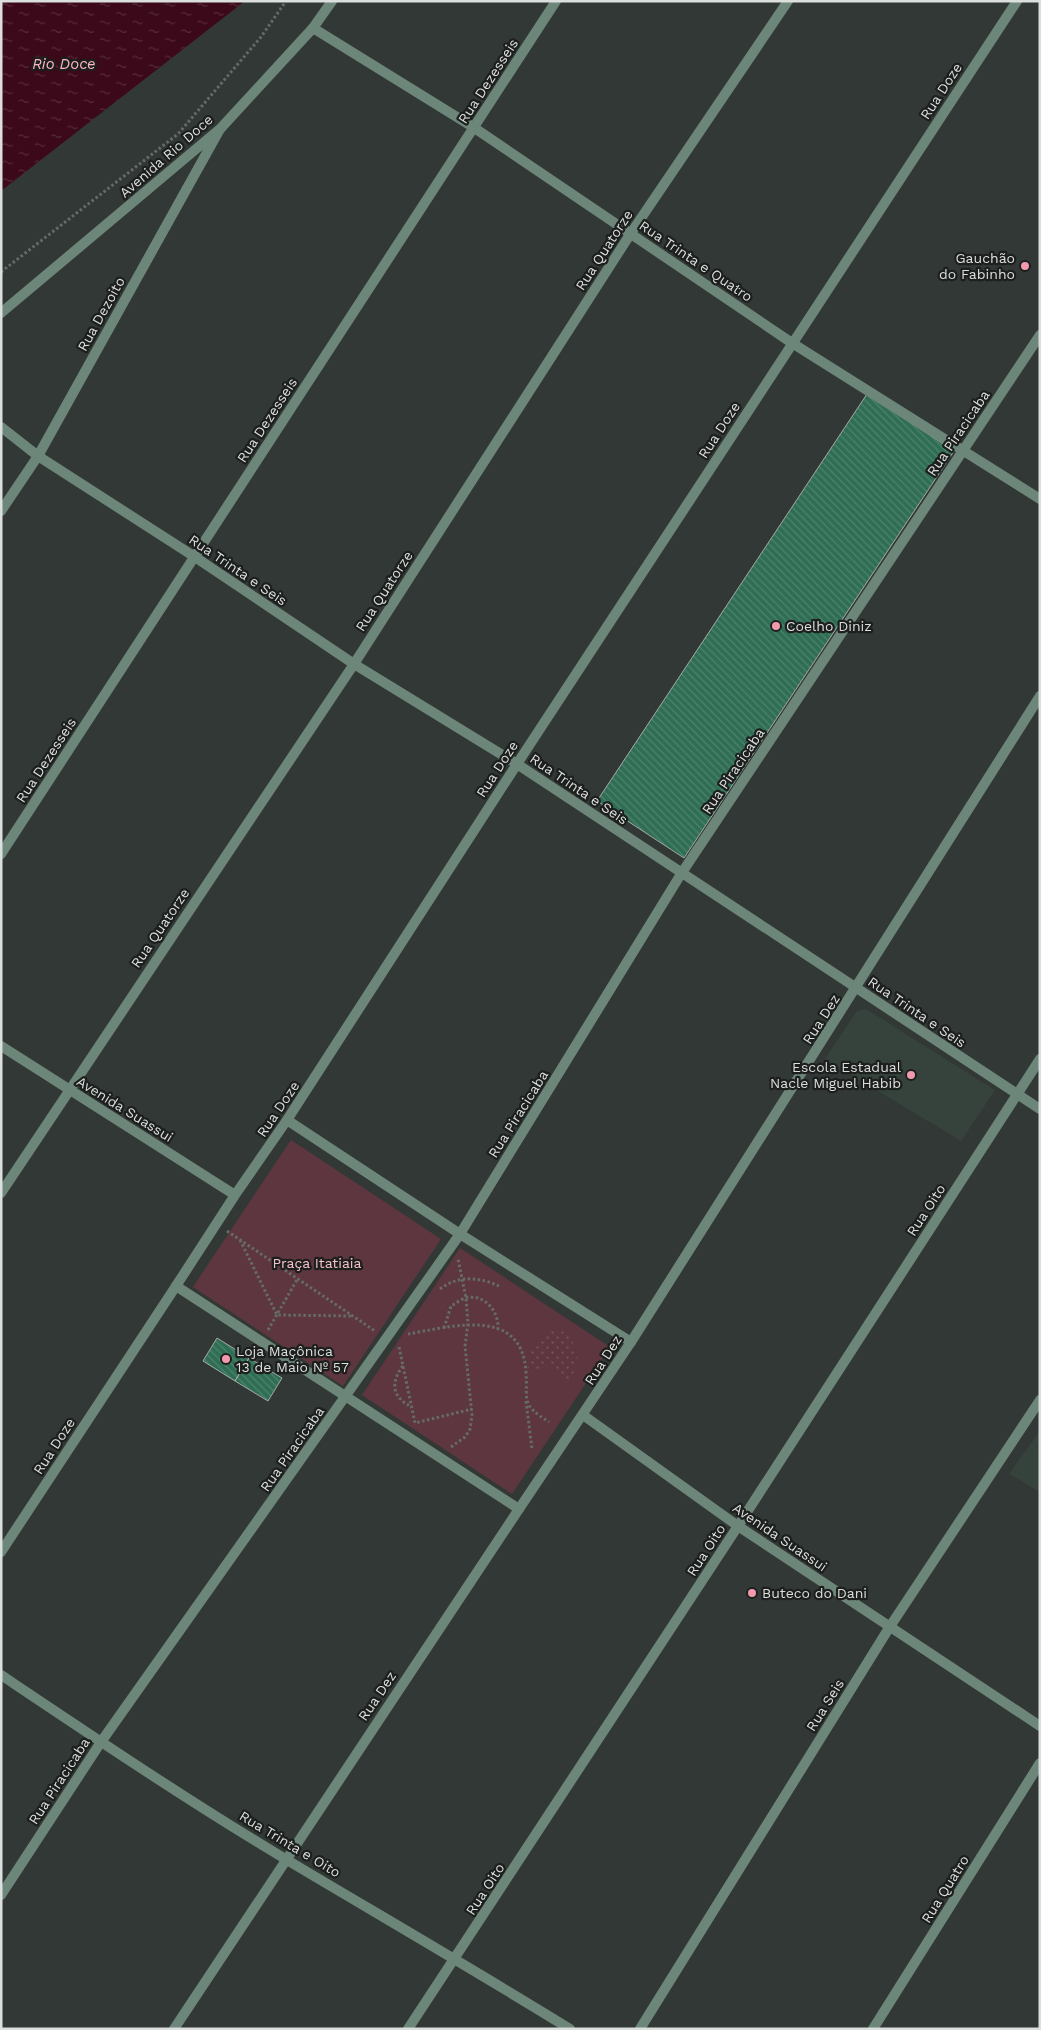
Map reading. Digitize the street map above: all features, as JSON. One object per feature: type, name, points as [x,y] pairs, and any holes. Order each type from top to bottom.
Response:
[{"type":"street","name":"Avenida Rio Doce","points":[[1,314],[221,128],[313,28],[332,1]]},
{"type":"street","name":"Rua Dezesseis","points":[[1,854],[556,1]]},
{"type":"street","name":"Rua Quatorze","points":[[1,1193],[354,664],[631,233],[788,1]]},
{"type":"street","name":"Rua Doze","points":[[1,1552],[235,1195],[288,1120],[517,764],[1017,1]]},
{"type":"street","name":"Rua Trinta e Quatro","points":[[313,28],[473,127],[792,343],[964,449],[1040,499]]},
{"type":"street","name":"Rua Dezoito","points":[[1,511],[38,456],[221,128]]},
{"type":"street","name":"Rua Piracicaba","points":[[1,1895],[101,1742],[460,1234],[681,874],[1040,335]]},
{"type":"street","name":"Rua Trinta e Seis","points":[[1,427],[38,456],[195,557],[354,664],[517,764],[681,874],[1040,1109]]},
{"type":"street","name":"Rua Dez","points":[[174,2029],[632,1342],[1040,696]]},
{"type":"street","name":"Avenida Suassui","points":[[1,1046],[235,1195]]},
{"type":"street","name":"Rua Oito","points":[[408,2029],[738,1526],[1040,1059]]},
{"type":"street","points":[[288,1120],[460,1234],[632,1342]]},
{"type":"street","points":[[176,1286],[519,1509]]},
{"type":"street","name":"Rua Seis","points":[[640,2029],[889,1628],[1040,1400]]},
{"type":"street","name":"Avenida Suassui","points":[[583,1416],[738,1526],[889,1628],[1040,1726]]},
{"type":"street","name":"Rua Trinta e Oito","points":[[1,1675],[101,1742],[286,1859],[456,1958],[570,2029]]},
{"type":"street","name":"Rua Quatro","points":[[873,2029],[1040,1763]]},
{"type":"path","points":[[1,272],[178,134],[261,37],[286,1]]},
{"type":"path","points":[[216,1224],[386,1338]]},
{"type":"path","points":[[240,1239],[277,1315]]},
{"type":"path","points":[[451,1447],[465,1437],[470,1429],[472,1409],[465,1346],[468,1324],[466,1298],[458,1258]]},
{"type":"path","points":[[262,1342],[298,1278]]},
{"type":"path","points":[[434,1294],[442,1287],[462,1278],[487,1280],[499,1286]]},
{"type":"path","points":[[444,1328],[451,1306],[466,1298],[487,1303],[495,1310],[499,1320],[498,1329]]},
{"type":"path","points":[[277,1315],[353,1316]]},
{"type":"path","points":[[408,1334],[468,1324],[487,1325],[498,1329],[513,1339],[524,1360],[525,1398],[532,1449]]},
{"type":"path","points":[[399,1347],[415,1423],[472,1409]]},
{"type":"path","points":[[403,1365],[395,1378],[394,1392],[397,1398],[412,1407]]},
{"type":"path","points":[[525,1398],[536,1414],[549,1422]]},
{"type":"shaded area","name":"Escola Estadual Nacle Miguel Habib","points":[[866,1009],[995,1090],[961,1141],[825,1059],[857,1011]]},
{"type":"shaded area","points":[[1040,1431],[1040,1492],[1009,1474]]},
{"type":"green space","name":"Praça Itatiaia","points":[[291,1140],[441,1239],[343,1386],[193,1287]]},
{"type":"green space","points":[[460,1248],[610,1347],[512,1494],[362,1395]]},
{"type":"green space","points":[[548,1330],[562,1330],[568,1335],[576,1348],[576,1369],[567,1382],[565,1377],[549,1366],[534,1370],[528,1376],[528,1362],[534,1345]]},
{"type":"water","name":"Rio Doce","points":[[1,1],[245,1],[1,191]]},
{"type":"building","name":"Coelho Diniz","points":[[867,394],[954,451],[684,858],[597,801]]},
{"type":"building","name":"Loja Maçônica 13 de Maio Nº 57","points":[[217,1338],[249,1358],[235,1381],[203,1361]]},
{"type":"building","points":[[249,1358],[282,1378],[268,1401],[235,1381]]},
{"type":"place","name":"Gauchão do Fabinho","points":[[1025,266]]},
{"type":"place","name":"Coelho Diniz","points":[[776,626]]},
{"type":"place","name":"Escola Estadual Nacle Miguel Habib","points":[[911,1075]]},
{"type":"place","name":"Loja Maçônica 13 de Maio Nº 57","points":[[226,1359]]},
{"type":"place","name":"Buteco do Dani","points":[[752,1593]]}]
